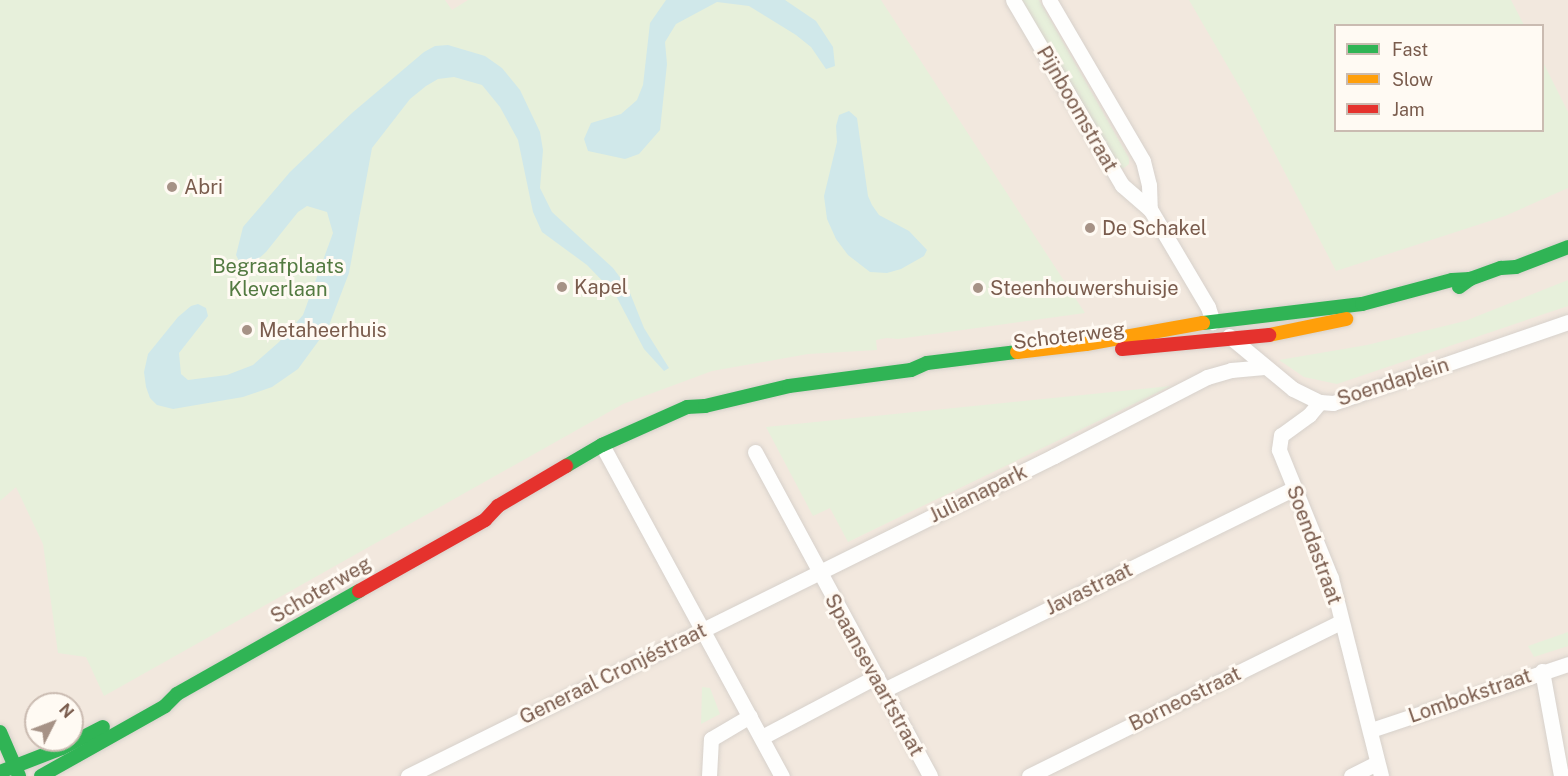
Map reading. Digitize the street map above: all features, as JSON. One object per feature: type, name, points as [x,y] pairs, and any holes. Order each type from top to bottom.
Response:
[{"type":"main road","points":[[1501,268],[1513,258],[1568,233]]},
{"type":"main road","points":[[1233,339],[1258,337],[1364,315],[1456,289],[1470,279],[1501,268],[1516,267],[1568,247]]},
{"type":"main road","points":[[1213,322],[1362,304],[1452,280],[1470,279]]},
{"type":"main road","name":"Schoterweg","points":[[41,776],[165,706],[177,694],[485,520],[498,506],[687,407],[705,406],[789,386],[911,370],[927,363],[1086,344],[1166,328],[1213,322]]},
{"type":"main road","name":"Schoterweg","points":[[911,370],[929,374],[1119,349],[1233,339]]},
{"type":"main road","name":"Schoterweg","points":[[0,772],[17,771],[159,698],[177,694]]},
{"type":"main road","points":[[0,732],[17,771]]},
{"type":"street","name":"Pijnboomstraat","points":[[1013,0],[1122,185],[1150,209],[1208,307],[1213,322]]},
{"type":"street","name":"Pijnboomstraat","points":[[1049,0],[1143,161],[1149,185],[1150,209]]},
{"type":"street","name":"Soendaplein","points":[[1213,322],[1293,389],[1320,402],[1333,403],[1568,322]]},
{"type":"street","points":[[1204,342],[1213,322]]},
{"type":"street","name":"Julianapark","points":[[818,573],[1207,377],[1231,370],[1264,367]]},
{"type":"street","name":"Soendastraat","points":[[1320,402],[1309,415],[1293,424],[1279,439],[1279,450],[1331,578],[1379,769]]},
{"type":"street","points":[[605,451],[782,776]]},
{"type":"street","points":[[755,452],[818,573]]},
{"type":"street","name":"Javastraat","points":[[884,690],[1294,488]]},
{"type":"street","name":"Generaal Cronjéstraat","points":[[408,776],[818,573]]},
{"type":"street","name":"Spaansevaartstraat","points":[[818,573],[877,676],[930,776]]},
{"type":"street","name":"Borneostraat","points":[[1029,776],[1341,622]]},
{"type":"street","name":"Lombokstraat","points":[[1371,730],[1568,664]]},
{"type":"street","points":[[1542,671],[1561,776]]},
{"type":"street","points":[[762,737],[877,676]]},
{"type":"street","points":[[710,776],[711,739],[750,716]]},
{"type":"street","points":[[1352,776],[1379,769]]},
{"type":"shaded area","points":[[0,0],[1568,0],[1568,776],[0,776]]},
{"type":"green space","name":"Begraafplaats Kleverlaan","points":[[0,0],[445,0],[452,10],[468,0],[881,0],[1085,313],[898,339],[887,338],[876,340],[877,350],[808,354],[712,371],[623,404],[104,696],[86,657],[58,653],[43,544],[16,487],[0,501]]},
{"type":"green space","points":[[1020,0],[1039,0],[1129,158],[1129,164],[1124,168],[1120,169]]},
{"type":"green space","points":[[1189,0],[1511,0],[1523,24],[1334,24],[1334,132],[1544,132],[1544,64],[1568,112],[1568,188],[1505,216],[1336,271],[1245,96]]},
{"type":"green space","points":[[1568,280],[1568,306],[1337,384],[1304,377],[1279,360],[1367,345],[1465,321]]},
{"type":"green space","points":[[1171,386],[848,542],[830,508],[813,516],[766,427]]},
{"type":"green space","points":[[1568,632],[1568,646],[1534,657],[1528,646]]},
{"type":"green space","points":[[702,687],[710,688],[720,714],[701,724]]},
{"type":"water","points":[[666,0],[785,0],[816,21],[833,47],[835,66],[826,69],[811,47],[749,6],[717,2],[676,24],[665,42],[667,64],[660,130],[639,154],[625,159],[588,151],[584,139],[591,123],[621,114],[637,100],[643,85],[650,23]]},
{"type":"water","points":[[448,45],[485,56],[502,68],[520,90],[540,132],[543,150],[540,188],[552,212],[613,268],[628,288],[644,328],[669,368],[664,371],[644,349],[615,294],[587,265],[542,232],[533,212],[518,140],[500,107],[482,85],[454,77],[438,79],[410,99],[372,148],[349,273],[328,328],[298,369],[272,387],[243,397],[173,409],[157,405],[150,398],[146,387],[144,372],[148,354],[178,317],[191,306],[198,304],[206,308],[208,316],[179,353],[181,374],[188,380],[227,375],[253,365],[279,342],[303,315],[333,233],[327,212],[307,206],[298,212],[266,252],[255,262],[239,261],[236,255],[243,227],[290,172],[352,113],[424,52],[435,46]]},
{"type":"water","points":[[849,111],[857,118],[868,196],[872,205],[879,215],[909,231],[927,250],[924,256],[901,269],[887,273],[870,272],[848,255],[836,239],[827,219],[824,196],[837,142],[836,126],[839,115]]},
{"type":"traffic: fast","points":[[1459,287],[1470,279],[1501,268],[1516,267],[1568,247]]},
{"type":"traffic: fast","points":[[1203,323],[1362,304],[1452,280],[1470,279]]},
{"type":"traffic: fast","points":[[566,466],[602,445],[687,407],[705,406],[789,386],[911,370],[927,363],[1017,352]]},
{"type":"traffic: fast","points":[[41,776],[165,706],[177,694],[359,591]]},
{"type":"traffic: fast","points":[[0,772],[62,748],[103,727]]},
{"type":"traffic: fast","points":[[0,732],[19,776]]},
{"type":"traffic: slow","points":[[1269,335],[1346,319]]},
{"type":"traffic: slow","points":[[1017,352],[1086,344],[1203,323]]},
{"type":"traffic: jam","points":[[1122,349],[1269,335]]},
{"type":"traffic: jam","points":[[359,591],[485,520],[498,506],[566,466]]},
{"type":"place","name":"Abri","points":[[172,187]]},
{"type":"place","name":"De Schakel","points":[[1090,228]]},
{"type":"place","name":"Kapel","points":[[562,287]]},
{"type":"place","name":"Steenhouwershuisje","points":[[978,288]]},
{"type":"place","name":"Metaheerhuis","points":[[247,330]]}]
